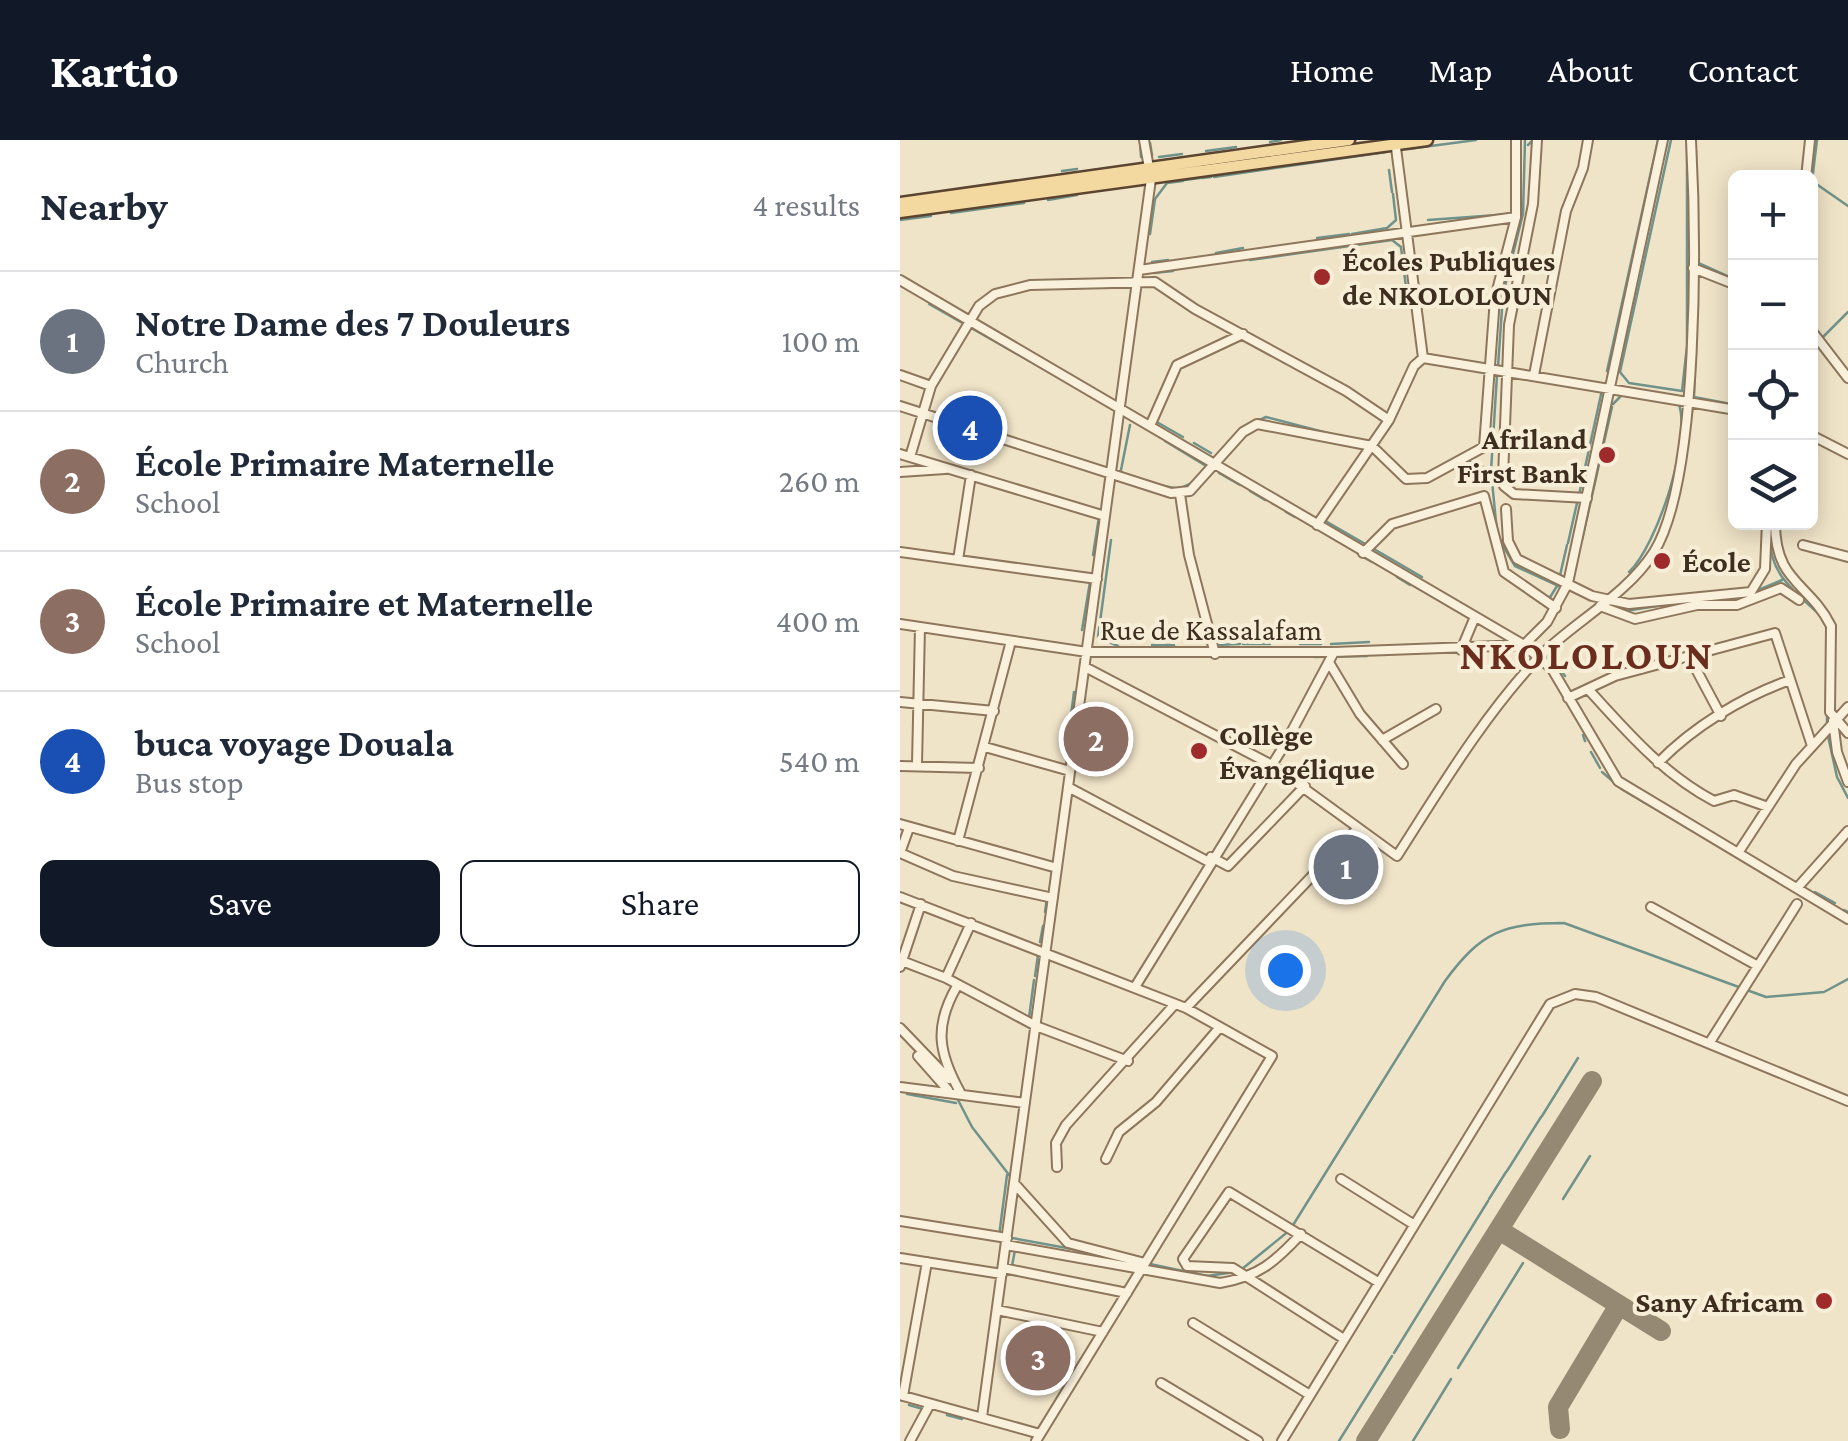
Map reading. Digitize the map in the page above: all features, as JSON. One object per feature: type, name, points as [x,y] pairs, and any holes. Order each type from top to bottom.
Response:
[{"type":"main road","points":[[900,203],[1349,140]]},
{"type":"main road","points":[[900,212],[1423,140]]},
{"type":"street","points":[[982,1417],[1151,179],[1144,140]]},
{"type":"street","points":[[900,406],[1180,494],[1190,491],[1243,432],[1257,424],[1372,446],[1399,474],[1412,481],[1427,478],[1481,452],[1495,298],[1516,217],[1516,140]]},
{"type":"street","points":[[1537,140],[1533,204],[1511,310],[1504,486],[1514,494],[1587,498]]},
{"type":"street","points":[[1534,375],[1566,211],[1586,158],[1588,140]]},
{"type":"street","points":[[1524,645],[1556,608],[1566,588],[1663,140]]},
{"type":"street","points":[[1084,667],[1272,765],[1397,856],[1496,708],[1540,657],[1590,616],[1653,554],[1668,522],[1687,400],[1693,268],[1692,140]]},
{"type":"street","points":[[1807,170],[1810,140]]},
{"type":"street","points":[[1395,142],[1423,358]]},
{"type":"street","points":[[910,457],[931,386],[968,321],[989,297],[1018,286],[1138,275],[1516,217]]},
{"type":"street","points":[[1693,268],[1728,282]]},
{"type":"street","points":[[1138,275],[1168,287],[1195,309],[1346,391],[1389,420]]},
{"type":"street","points":[[900,280],[1524,645],[1540,657],[1618,781],[1848,919]]},
{"type":"street","points":[[1150,426],[1177,365],[1243,334]]},
{"type":"street","points":[[1818,341],[1848,378]]},
{"type":"street","points":[[1423,358],[1611,386],[1728,408]]},
{"type":"street","points":[[1317,525],[1389,420],[1414,366],[1423,358]]},
{"type":"street","points":[[900,375],[931,386]]},
{"type":"street","points":[[1818,438],[1848,454]]},
{"type":"street","points":[[900,454],[1105,516]]},
{"type":"street","points":[[900,472],[949,468]]},
{"type":"street","points":[[958,560],[971,476]]},
{"type":"street","points":[[1180,494],[1189,555],[1215,654]]},
{"type":"street","points":[[1363,553],[1392,524],[1484,496],[1504,572],[1556,608]]},
{"type":"street","points":[[1506,509],[1508,541],[1517,559],[1566,588],[1635,619],[1697,605],[1736,605],[1781,588],[1798,600]]},
{"type":"street","points":[[1601,605],[1751,592],[1765,569],[1766,530]]},
{"type":"street","points":[[1776,530],[1784,573],[1831,626],[1830,712],[1836,752],[1848,782]]},
{"type":"street","points":[[1803,545],[1848,558]]},
{"type":"street","points":[[900,552],[1096,579]]},
{"type":"street","points":[[1460,650],[1474,618]]},
{"type":"street","name":"Rue de Kassalafam","points":[[900,624],[1086,652],[1215,654],[1460,650],[1524,645]]},
{"type":"street","points":[[917,764],[920,627]]},
{"type":"street","points":[[1568,698],[1615,676],[1776,634],[1812,746]]},
{"type":"street","points":[[958,841],[1012,640]]},
{"type":"street","points":[[1135,986],[1210,859],[1272,765],[1334,652]]},
{"type":"street","points":[[1689,656],[1720,716]]},
{"type":"street","points":[[1330,664],[1403,764]]},
{"type":"street","points":[[1658,763],[1683,738],[1750,696],[1790,680]]},
{"type":"street","points":[[1588,689],[1658,763],[1714,801],[1734,796],[1768,807]]},
{"type":"street","points":[[900,702],[994,711]]},
{"type":"street","points":[[1738,853],[1812,746],[1848,706]]},
{"type":"street","points":[[1382,740],[1436,708]]},
{"type":"street","points":[[1833,721],[1848,733]]},
{"type":"street","points":[[985,748],[1070,771]]},
{"type":"street","points":[[900,766],[979,768]]},
{"type":"street","points":[[1068,787],[1228,866],[1305,786]]},
{"type":"street","points":[[1053,898],[953,876],[900,853],[905,826],[1057,868]]},
{"type":"street","points":[[1186,1008],[1358,829]]},
{"type":"street","points":[[1798,887],[1848,832]]},
{"type":"street","points":[[900,896],[1135,986],[1186,1008],[1272,1056],[1038,1438],[982,1417],[901,1396],[926,1262]]},
{"type":"street","points":[[921,904],[901,964],[946,978],[1036,1026],[1128,1060]]},
{"type":"street","points":[[1710,1042],[1797,904]]},
{"type":"street","points":[[1650,907],[1758,966]]},
{"type":"street","points":[[946,978],[971,922]]},
{"type":"street","points":[[900,930],[911,934]]},
{"type":"street","points":[[954,1089],[942,1058],[939,1036],[957,986]]},
{"type":"street","points":[[1282,1441],[1550,1004],[1585,994],[1848,1100]]},
{"type":"street","points":[[1057,1166],[1056,1143],[1066,1125],[1176,1004]]},
{"type":"street","points":[[1106,1159],[1118,1132],[1156,1102],[1220,1027]]},
{"type":"street","points":[[900,1032],[954,1089]]},
{"type":"street","points":[[900,1087],[954,1089],[1025,1103]]},
{"type":"street","points":[[1341,1178],[1413,1224]]},
{"type":"street","points":[[1014,1183],[1068,1243],[1199,1282],[1248,1278],[1272,1264],[1300,1233]]},
{"type":"street","points":[[1344,1339],[1233,1268],[1187,1266],[1184,1259],[1224,1194],[1237,1193],[1378,1282]]},
{"type":"street","points":[[900,1221],[1143,1267]]},
{"type":"street","points":[[900,1258],[1127,1292]]},
{"type":"street","points":[[997,1310],[1103,1332]]},
{"type":"street","points":[[1193,1323],[1310,1395]]},
{"type":"street","points":[[1160,1384],[1258,1441]]},
{"type":"street","points":[[910,1441],[930,1404]]},
{"type":"waterway","points":[[1140,140],[1141,157]]},
{"type":"waterway","points":[[1270,142],[1281,140]]},
{"type":"waterway","points":[[1408,149],[1476,140]]},
{"type":"waterway","points":[[1498,367],[1503,294],[1523,214],[1525,140]]},
{"type":"waterway","points":[[1528,145],[1533,140]]},
{"type":"waterway","points":[[1607,371],[1658,140]]},
{"type":"waterway","points":[[1671,140],[1620,372],[1629,383],[1682,391],[1687,346],[1687,140]]},
{"type":"waterway","points":[[1817,140],[1812,181],[1848,206]]},
{"type":"waterway","points":[[1150,143],[1152,155]]},
{"type":"waterway","points":[[1206,151],[1236,147]]},
{"type":"waterway","points":[[1696,151],[1696,171]]},
{"type":"waterway","points":[[1214,177],[1386,152]]},
{"type":"waterway","points":[[1159,157],[1182,154]]},
{"type":"waterway","points":[[1062,171],[1077,169]]},
{"type":"waterway","points":[[1389,170],[1392,192]]},
{"type":"waterway","points":[[1202,178],[1211,177]]},
{"type":"waterway","points":[[1185,180],[1200,178]]},
{"type":"waterway","points":[[1150,234],[1155,199],[1167,183],[1183,181]]},
{"type":"waterway","points":[[1352,234],[1387,228],[1396,220],[1393,194]]},
{"type":"waterway","points":[[1048,200],[1077,195]]},
{"type":"waterway","points":[[951,213],[1024,203]]},
{"type":"waterway","points":[[1428,220],[1511,214]]},
{"type":"waterway","points":[[900,220],[931,216]]},
{"type":"waterway","points":[[1317,238],[1349,234]]},
{"type":"waterway","points":[[1250,260],[1392,240],[1401,247],[1406,287]]},
{"type":"waterway","points":[[1216,253],[1243,248]]},
{"type":"waterway","points":[[1152,262],[1168,260]]},
{"type":"waterway","points":[[1696,262],[1728,276]]},
{"type":"waterway","points":[[1154,273],[1173,271]]},
{"type":"waterway","points":[[929,304],[1070,384]]},
{"type":"waterway","points":[[1818,342],[1848,312]]},
{"type":"waterway","points":[[1695,365],[1694,397],[1728,403]]},
{"type":"waterway","points":[[1497,375],[1491,471],[1497,532]]},
{"type":"waterway","points":[[1077,388],[1085,393]]},
{"type":"waterway","points":[[1579,495],[1602,390]]},
{"type":"waterway","points":[[1613,404],[1622,395]]},
{"type":"waterway","points":[[1629,572],[1651,539],[1670,490],[1681,439],[1678,402]]},
{"type":"waterway","points":[[1688,432],[1693,406]]},
{"type":"waterway","points":[[1582,540],[1612,407]]},
{"type":"waterway","points":[[1247,426],[1266,417],[1339,436]]},
{"type":"waterway","points":[[1155,421],[1183,437]]},
{"type":"waterway","points":[[1120,475],[1130,425]]},
{"type":"waterway","points":[[1165,441],[1206,466]]},
{"type":"waterway","points":[[1194,443],[1211,453]]},
{"type":"waterway","points":[[1466,460],[1490,470]]},
{"type":"waterway","points":[[1219,473],[1240,485]]},
{"type":"waterway","points":[[1159,485],[1179,489],[1194,482]]},
{"type":"waterway","points":[[1250,491],[1265,500]]},
{"type":"waterway","points":[[1568,543],[1577,503]]},
{"type":"waterway","points":[[1286,512],[1295,517]]},
{"type":"waterway","points":[[1093,555],[1099,517]]},
{"type":"waterway","points":[[1322,519],[1367,545]]},
{"type":"waterway","points":[[1662,544],[1668,528]]},
{"type":"waterway","points":[[1499,539],[1515,566],[1561,587]]},
{"type":"waterway","points":[[1770,539],[1780,574],[1821,616]]},
{"type":"waterway","points":[[1111,540],[1098,637],[1118,646]]},
{"type":"waterway","points":[[1558,584],[1567,545]]},
{"type":"waterway","points":[[1374,549],[1422,577]]},
{"type":"waterway","points":[[1358,554],[1372,562]]},
{"type":"waterway","points":[[1397,577],[1410,585]]},
{"type":"waterway","points":[[1756,591],[1782,580]]},
{"type":"waterway","points":[[1082,630],[1090,582]]},
{"type":"waterway","points":[[1549,599],[1557,586]]},
{"type":"waterway","points":[[1569,590],[1584,596]]},
{"type":"waterway","points":[[1708,600],[1745,597]]},
{"type":"waterway","points":[[1625,611],[1670,604]]},
{"type":"waterway","points":[[1331,644],[1369,642]]},
{"type":"waterway","points":[[1217,645],[1240,644]]},
{"type":"waterway","points":[[1243,644],[1270,644]]},
{"type":"waterway","points":[[1300,644],[1321,644]]},
{"type":"waterway","points":[[1152,645],[1174,645]]},
{"type":"waterway","points":[[1315,657],[1367,656]]},
{"type":"waterway","points":[[1552,658],[1565,676]]},
{"type":"waterway","points":[[1827,661],[1827,728]]},
{"type":"waterway","points":[[1066,754],[1074,692]]},
{"type":"waterway","points":[[1583,735],[1585,741]]},
{"type":"waterway","points":[[1828,736],[1837,777],[1848,798]]},
{"type":"waterway","points":[[1591,752],[1600,768]]},
{"type":"waterway","points":[[1602,772],[1623,790],[1710,841]]},
{"type":"waterway","points":[[1815,892],[1835,903]]},
{"type":"waterway","points":[[1045,912],[1047,898]]},
{"type":"waterway","points":[[1844,910],[1848,912]]},
{"type":"waterway","points":[[935,915],[944,918]]},
{"type":"waterway","points":[[1242,1269],[1290,1230],[1445,981],[1470,951],[1495,934],[1525,925],[1564,923],[1766,997],[1824,992],[1848,979]]},
{"type":"waterway","points":[[1040,942],[1043,926]]},
{"type":"waterway","points":[[1035,976],[1038,955]]},
{"type":"waterway","points":[[1029,1018],[1034,980]]},
{"type":"waterway","points":[[1542,1116],[1578,1058]]},
{"type":"waterway","points":[[907,1094],[956,1103]]},
{"type":"waterway","points":[[956,1096],[972,1127],[1013,1180]]},
{"type":"waterway","points":[[1507,1171],[1541,1117]]},
{"type":"waterway","points":[[1563,1199],[1590,1156]]},
{"type":"waterway","points":[[1489,1199],[1506,1172]]},
{"type":"waterway","points":[[999,1236],[1007,1175]]},
{"type":"waterway","points":[[1394,1353],[1488,1201]]},
{"type":"waterway","points":[[1007,1237],[1083,1251]]},
{"type":"waterway","points":[[1012,1266],[1015,1250]]},
{"type":"waterway","points":[[1458,1368],[1523,1263]]},
{"type":"waterway","points":[[1150,1264],[1207,1276],[1235,1272]]},
{"type":"waterway","points":[[1339,1441],[1392,1356]]},
{"type":"waterway","points":[[1413,1441],[1451,1379]]},
{"type":"waterway","points":[[909,1405],[923,1409]]},
{"type":"waterway","points":[[947,1415],[962,1419]]},
{"type":"taxiway","points":[[1366,1441],[1592,1081]]},
{"type":"taxiway","points":[[1499,1230],[1661,1331]]},
{"type":"taxiway","points":[[1560,1429],[1558,1407],[1619,1305]]},
{"type":"place","name":"Écoles Publiques de NKOLOLOUN","points":[[1322,277]]},
{"type":"place","name":"buca voyage Douala","points":[[970,428]]},
{"type":"place","name":"Afriland First Bank","points":[[1607,455]]},
{"type":"place","name":"École","points":[[1662,561]]},
{"type":"place","name":"École Primaire Maternelle","points":[[1096,739]]},
{"type":"place","name":"Collège Évangélique","points":[[1199,751]]},
{"type":"place","name":"Notre Dame des 7 Douleurs","points":[[1346,867]]},
{"type":"place","name":"Sany Africam","points":[[1824,1301]]},
{"type":"place","name":"École Primaire et Maternelle","points":[[1038,1358]]},
{"type":"district","name":"NKOLOLOUN","points":[[1587,655]]}]
